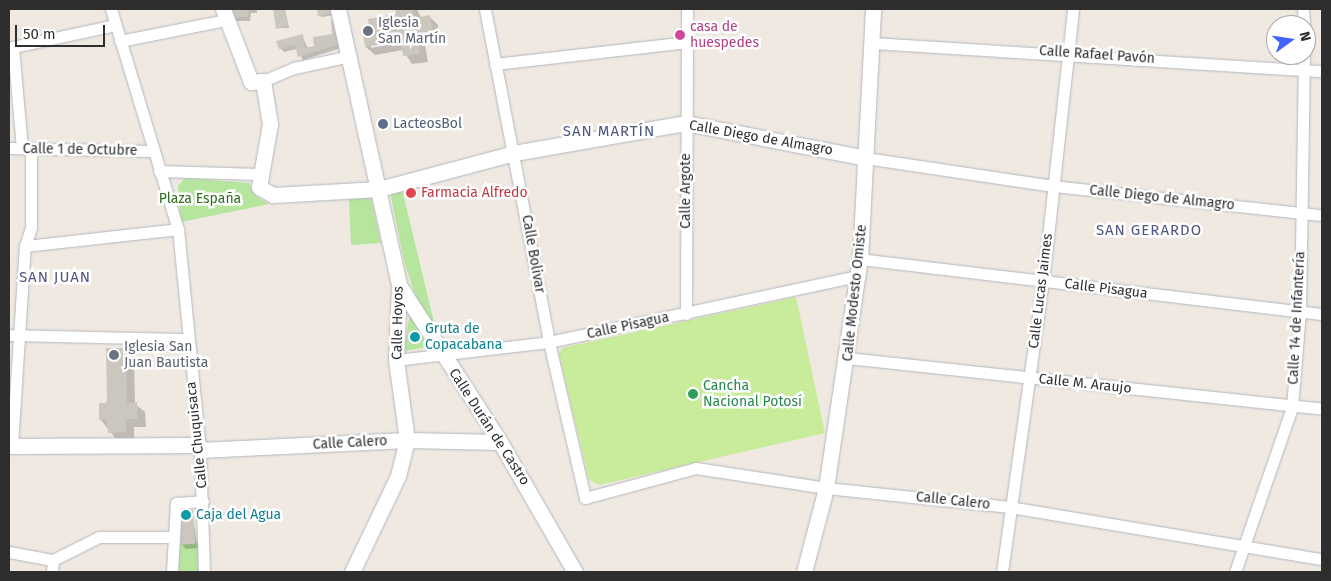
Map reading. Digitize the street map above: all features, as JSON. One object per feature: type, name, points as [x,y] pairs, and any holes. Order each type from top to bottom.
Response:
[{"type":"main road","name":"Calle Hoyos","points":[[338,9],[400,285],[396,360],[407,440],[398,476],[352,572]]},
{"type":"main road","name":"Calle Modesto Omiste","points":[[804,572],[826,488],[848,358],[860,259],[873,9]]},
{"type":"main road","points":[[224,14],[251,82],[264,81],[270,124],[259,174]]},
{"type":"main road","name":"Calle Diego de Almagro","points":[[259,174],[259,187],[273,195],[379,189],[514,153],[686,123],[866,158]]},
{"type":"main road","name":"Calle Durán de Castro","points":[[400,285],[500,442],[575,572]]},
{"type":"main road","name":"Calle Calero","points":[[10,446],[200,447],[407,440],[500,442]]},
{"type":"street","name":"Calle Chuquisaca","points":[[111,9],[152,152],[178,229],[187,339],[200,447],[204,572]]},
{"type":"street","name":"Calle Bolivar","points":[[485,9],[549,342],[585,498]]},
{"type":"street","name":"Calle Argote","points":[[686,314],[687,9]]},
{"type":"street","name":"Calle Lucas Jaimes","points":[[1002,572],[1043,282],[1073,9]]},
{"type":"street","points":[[120,41],[224,14]]},
{"type":"street","points":[[10,446],[15,335],[25,246],[31,227],[27,149],[13,47],[115,25]]},
{"type":"street","points":[[495,64],[688,42]]},
{"type":"street","name":"Calle Rafael Pavón","points":[[872,43],[1068,52],[1322,71]]},
{"type":"street","points":[[264,81],[294,68],[350,56]]},
{"type":"street","name":"Calle 14 de Infantería","points":[[1235,572],[1292,407],[1300,312],[1304,65]]},
{"type":"street","name":"Calle 1 de Octubre","points":[[9,148],[152,152]]},
{"type":"street","name":"Calle Diego de Almagro","points":[[866,158],[1053,186],[1322,215]]},
{"type":"street","points":[[159,171],[259,174]]},
{"type":"street","points":[[25,246],[178,229]]},
{"type":"street","name":"Calle Pisagua","points":[[860,259],[1322,314]]},
{"type":"street","name":"Calle Pisagua","points":[[396,360],[441,352],[549,342],[857,276]]},
{"type":"street","points":[[15,335],[187,339]]},
{"type":"street","name":"Calle M. Araujo","points":[[848,358],[1322,409]]},
{"type":"street","name":"Calle Calero","points":[[585,498],[696,468],[826,488],[1010,507],[1242,549],[1322,559]]},
{"type":"street","points":[[172,572],[172,537],[176,503],[203,501]]},
{"type":"street","points":[[9,552],[53,560],[99,537],[172,537]]},
{"type":"street","points":[[52,572],[53,560]]},
{"type":"green space","name":"Plaza España","points":[[185,178],[249,183],[256,196],[269,204],[181,222],[178,186]]},
{"type":"green space","points":[[402,189],[436,331],[417,301],[404,261],[390,192]]},
{"type":"green space","points":[[371,198],[381,243],[351,245],[349,199]]},
{"type":"green space","name":"Cancha Nacional Potosí","points":[[796,297],[825,433],[599,485],[589,480],[559,354],[562,348]]},
{"type":"green space","points":[[410,313],[428,347],[404,351]]},
{"type":"green space","points":[[178,543],[198,543],[198,572],[178,572]]},
{"type":"building","points":[[231,9],[248,9],[248,17],[231,17]]},
{"type":"building","points":[[273,9],[285,9],[288,26],[276,29]]},
{"type":"building","points":[[317,9],[334,9],[335,13],[318,16]]},
{"type":"building","points":[[395,9],[413,9],[415,18],[430,15],[433,34],[417,36],[420,54],[403,56],[400,41],[365,47],[362,28],[369,27],[368,19],[396,14]]},
{"type":"building","points":[[339,17],[343,43],[298,57],[295,45],[279,49],[276,41],[303,34],[305,48],[314,46],[313,37],[332,34],[331,20]]},
{"type":"building","points":[[106,348],[126,348],[127,403],[137,402],[138,419],[126,419],[126,432],[108,433],[107,420],[99,420],[99,403],[107,403]]},
{"type":"building","points":[[193,510],[195,544],[181,545],[179,511]]},
{"type":"place","name":"Iglesia San Martín","points":[[368,31]]},
{"type":"place","name":"casa de huespedes","points":[[680,35]]},
{"type":"place","name":"LacteosBol","points":[[383,124]]},
{"type":"place","name":"Farmacia Alfredo","points":[[411,193]]},
{"type":"place","name":"Gruta de Copacabana","points":[[415,337]]},
{"type":"place","name":"Iglesia San Juan Bautista","points":[[114,355]]},
{"type":"place","name":"Cancha Nacional Potosí","points":[[693,394]]},
{"type":"place","name":"Caja del Agua","points":[[186,515]]},
{"type":"district","name":"SAN MARTÍN","points":[[609,132]]},
{"type":"district","name":"SAN GERARDO","points":[[1149,231]]},
{"type":"district","name":"SAN JUAN","points":[[55,278]]}]
